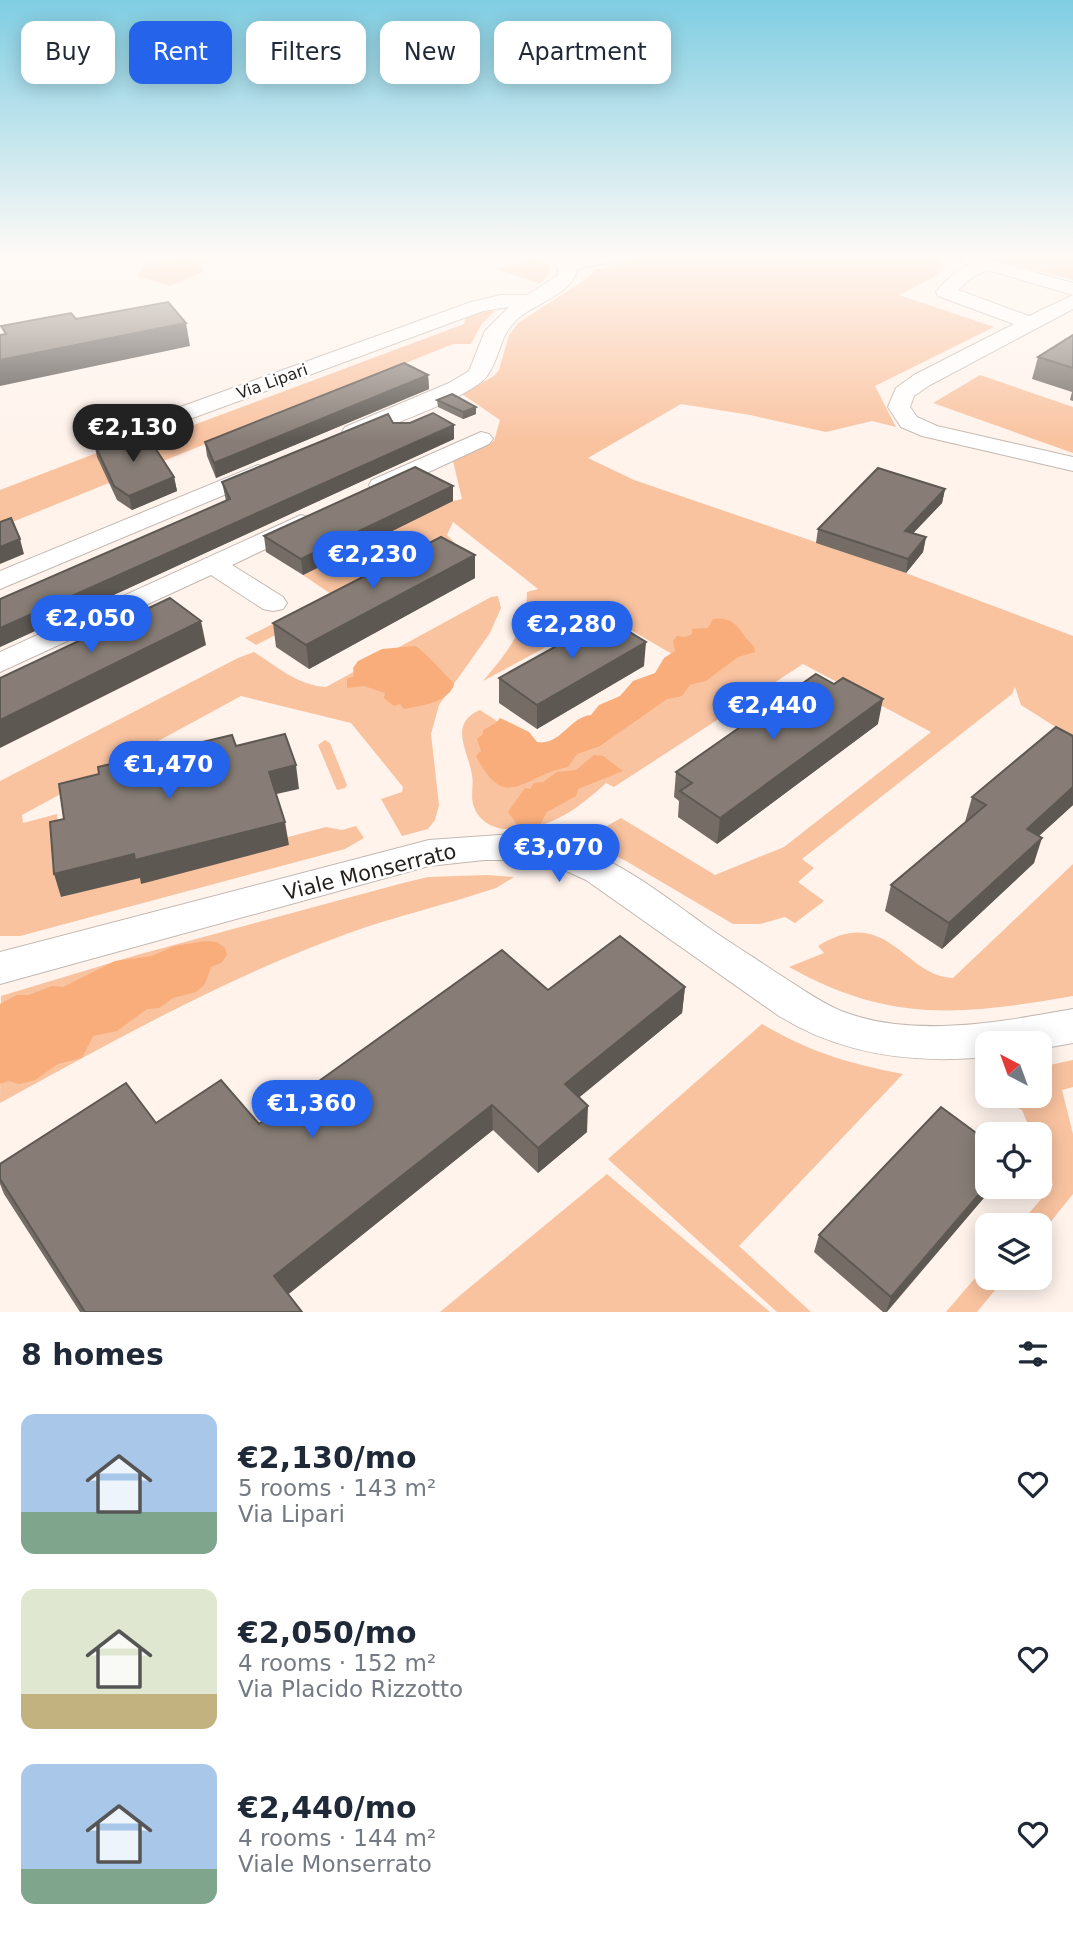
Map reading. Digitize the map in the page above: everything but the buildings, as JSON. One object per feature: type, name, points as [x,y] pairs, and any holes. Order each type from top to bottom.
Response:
[{"type":"street","name":"Via Lipari","points":[[133,432],[445,318]]},
{"type":"street","points":[[359,496],[462,429],[435,416],[338,448],[457,388],[478,374],[495,331],[508,318]]},
{"type":"street","points":[[1017,318],[1030,323]]},
{"type":"street","points":[[1039,318],[912,386],[901,400],[900,412],[909,422],[930,431],[1073,464]]},
{"type":"street","points":[[0,581],[280,473],[0,606]]},
{"type":"street","points":[[0,663],[322,513]]},
{"type":"street","points":[[212,564],[273,603]]},
{"type":"street","name":"Viale Monserrato","points":[[0,968],[429,853],[474,847],[537,848],[583,861],[785,999],[836,1027],[883,1038],[951,1043],[999,1039],[1073,1026]]},
{"type":"shaded area","points":[[465,318],[488,318],[471,344],[453,344],[0,527],[0,490],[162,428],[172,433],[464,324]]},
{"type":"shaded area","points":[[525,318],[968,318],[994,327],[875,386],[896,427],[872,421],[826,432],[750,415],[681,404],[588,458],[634,480],[906,573],[1073,636],[1073,738],[1021,705],[1015,687],[1012,694],[802,859],[814,868],[798,882],[824,901],[795,923],[785,917],[760,924],[733,924],[626,861],[587,842],[586,838],[621,818],[715,875],[784,847],[931,732],[803,664],[614,787],[606,783],[573,810],[549,823],[522,829],[502,829],[483,820],[473,803],[472,775],[462,738],[462,730],[470,716],[480,710],[541,750],[684,661],[605,615],[483,681],[514,640],[523,618],[527,592],[538,589],[453,522],[447,535],[455,543],[256,645],[245,638],[331,594],[303,575],[462,499],[453,461],[494,441],[500,420],[462,394],[494,376],[499,370],[509,335]]},
{"type":"shaded area","points":[[980,375],[1073,407],[1073,453],[933,403]]},
{"type":"shaded area","points":[[498,596],[501,608],[490,633],[439,705],[431,734],[439,805],[435,820],[428,829],[402,836],[381,799],[402,792],[403,787],[351,723],[241,696],[22,815],[23,823],[57,814],[62,897],[326,827],[342,830],[356,826],[364,838],[345,849],[20,936],[0,936],[0,781],[254,652],[297,679],[326,687],[491,597]]},
{"type":"shaded area","points":[[713,619],[733,622],[752,644],[755,652],[738,657],[706,681],[690,685],[682,696],[667,699],[600,746],[577,754],[568,767],[516,787],[506,787],[497,783],[487,773],[476,756],[481,751],[477,739],[483,734],[483,730],[500,718],[529,732],[537,742],[545,742],[559,736],[583,717],[591,715],[599,705],[620,696],[633,681],[655,673],[664,658],[675,651],[673,641],[677,636],[692,634],[692,629],[708,628]]},
{"type":"shaded area","points":[[415,646],[454,684],[441,699],[404,709],[400,704],[394,706],[384,698],[385,693],[364,686],[347,688],[347,679],[354,676],[353,668],[358,661],[382,649]]},
{"type":"shaded area","points":[[325,740],[330,743],[347,785],[345,788],[337,790],[318,745]]},
{"type":"shaded area","points":[[594,755],[603,756],[623,771],[578,789],[576,796],[547,812],[540,825],[521,830],[508,812],[525,788],[530,789],[534,783],[543,782],[557,772],[576,770]]},
{"type":"shaded area","points":[[1073,864],[1073,996],[997,1007],[928,1010],[861,998],[789,967],[824,953],[818,946],[842,935],[862,933],[879,937],[936,975],[953,978]]},
{"type":"shaded area","points":[[428,877],[514,877],[496,888],[349,933],[259,969],[171,1011],[0,1103],[1,996],[137,955],[403,883]]},
{"type":"shaded area","points":[[217,942],[225,948],[227,955],[221,963],[211,967],[205,984],[196,992],[173,998],[159,1008],[147,1009],[117,1031],[93,1036],[82,1058],[58,1064],[35,1080],[19,1084],[9,1081],[0,1084],[0,1004],[17,995],[29,995],[52,986],[63,987],[115,961],[152,956],[174,946]]},
{"type":"shaded area","points":[[762,1024],[830,1056],[903,1074],[739,1246],[811,1312],[777,1312],[608,1159]]},
{"type":"shaded area","points":[[1073,1060],[1073,1087],[1062,1090],[1073,1134],[1073,1194],[1052,1220],[1052,1213],[1029,1213],[1041,1199],[1052,1199],[1052,1122],[1027,1122],[1022,1110],[1018,1108],[1052,1108],[1052,1064]]},
{"type":"shaded area","points":[[607,1174],[770,1312],[440,1312]]},
{"type":"shaded area","points":[[975,1278],[975,1290],[995,1290],[977,1312],[946,1312]]}]
